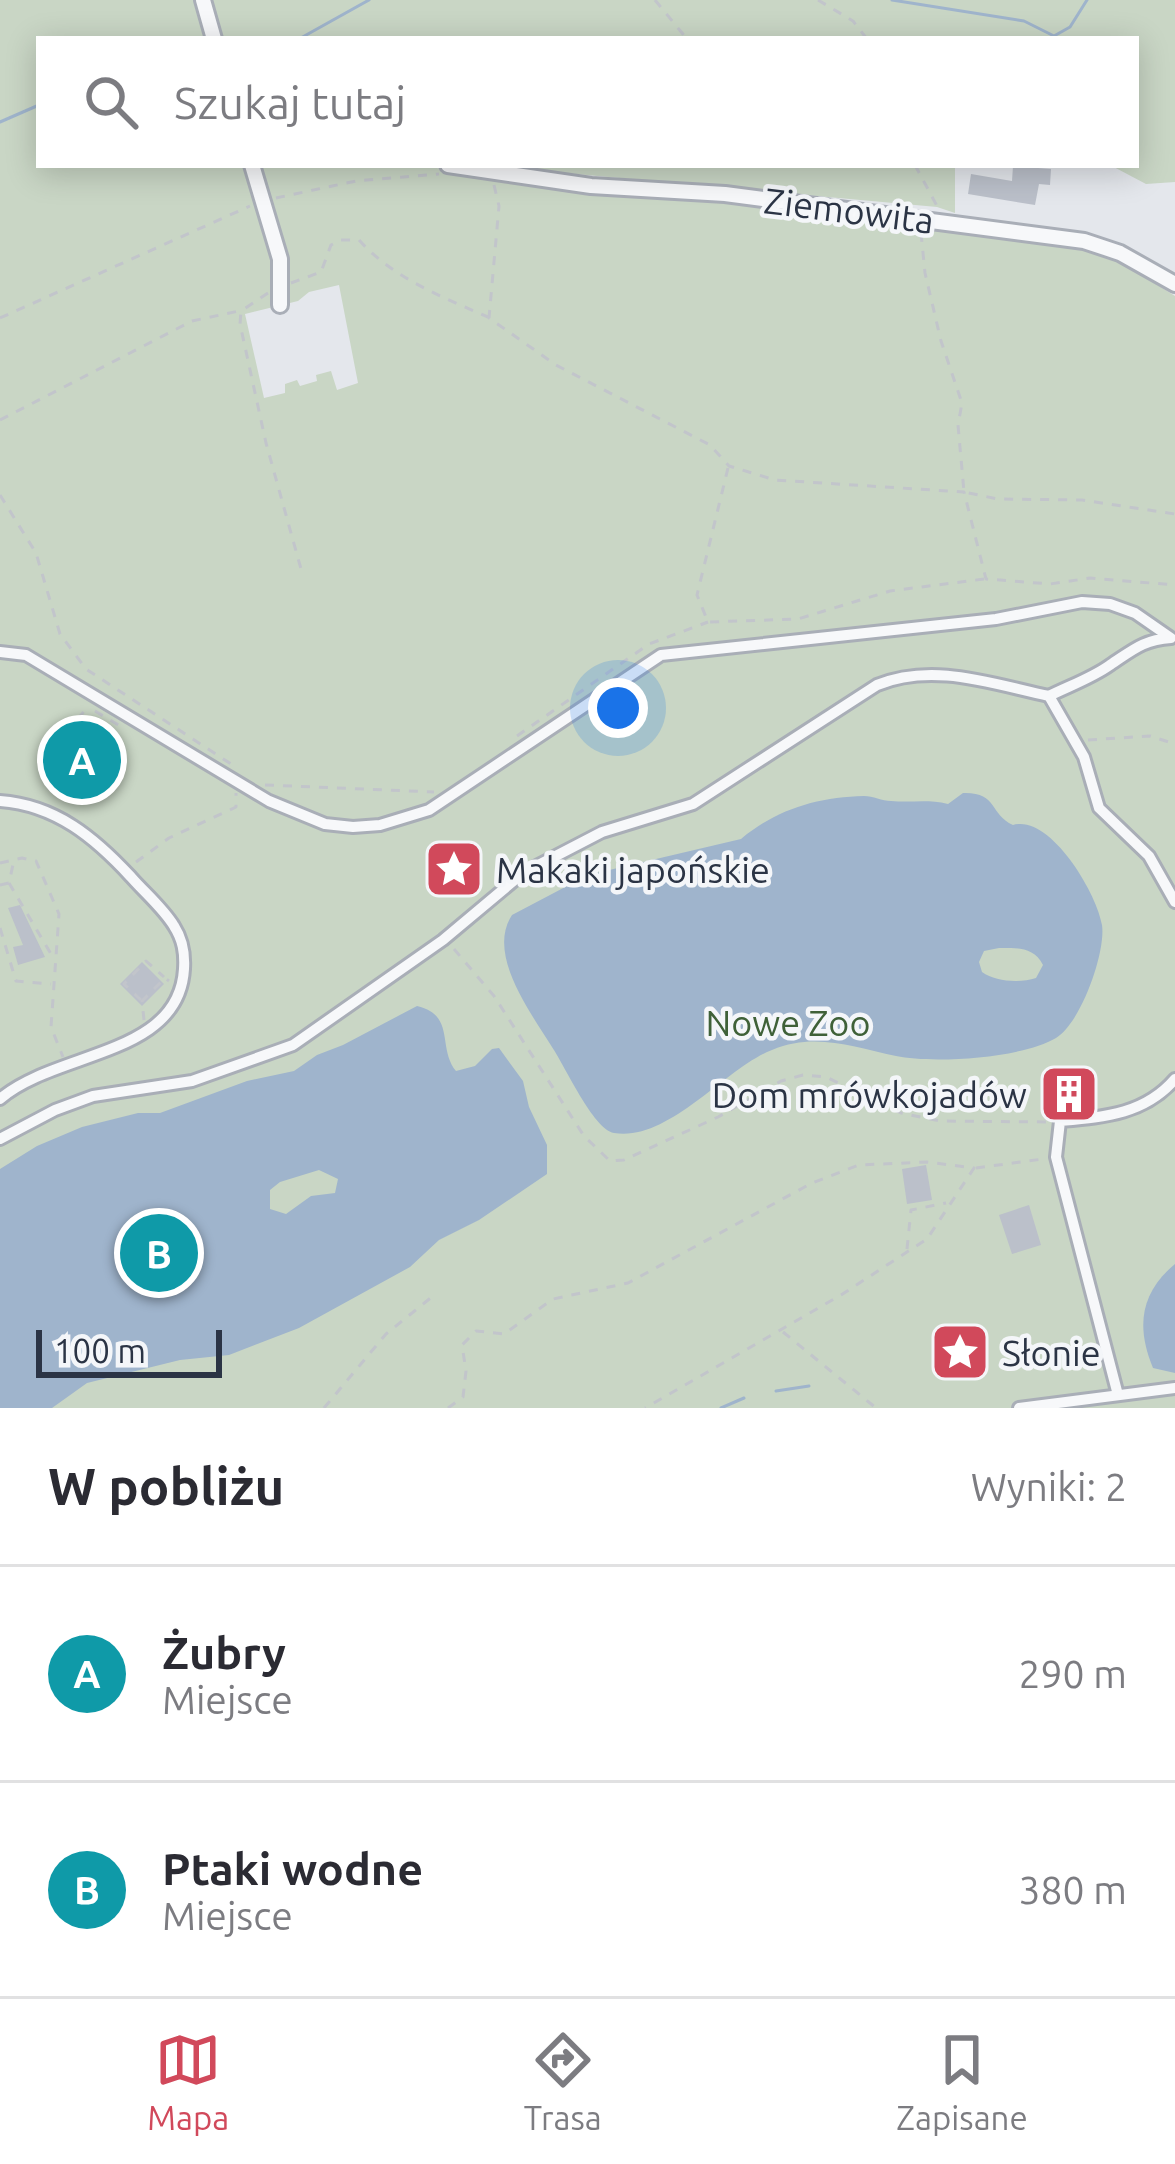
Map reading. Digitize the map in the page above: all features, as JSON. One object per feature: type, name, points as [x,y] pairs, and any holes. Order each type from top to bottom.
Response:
[{"type":"street","points":[[203,0],[213,36]]},
{"type":"street","points":[[252,168],[280,259],[279,294]]},
{"type":"street","name":"Ziemowita","points":[[468,168],[591,186],[725,194],[1084,241],[1120,254],[1173,286]]},
{"type":"street","points":[[0,652],[26,656],[310,819],[352,826],[380,825],[429,811],[661,655],[996,619],[1082,602],[1110,604],[1135,613],[1173,639]]},
{"type":"street","points":[[1134,646],[1135,613]]},
{"type":"street","points":[[0,1139],[55,1109],[93,1096],[192,1081],[293,1045],[443,940],[523,873],[602,832],[694,804],[877,685],[918,674],[947,674],[1049,696],[1109,666],[1147,640],[1173,639]]},
{"type":"street","points":[[1049,696],[1076,740],[1099,808],[1149,856],[1175,902]]},
{"type":"street","points":[[0,801],[50,812],[84,830],[173,924],[185,950],[182,992],[159,1025],[66,1064],[0,1099]]},
{"type":"street","points":[[1118,1395],[1056,1157],[1060,1121],[1149,1104],[1175,1079]]},
{"type":"street","points":[[1019,1408],[1175,1388]]},
{"type":"path","points":[[656,0],[685,36]]},
{"type":"path","points":[[818,0],[853,21],[865,36]]},
{"type":"path","points":[[0,318],[262,201],[356,181],[447,173],[452,168]]},
{"type":"path","points":[[916,168],[943,221]]},
{"type":"path","points":[[489,318],[499,206],[490,171]]},
{"type":"path","points":[[922,219],[925,273],[962,403],[958,425],[964,492],[986,579]]},
{"type":"path","points":[[0,420],[192,321],[241,311],[250,302],[279,294],[321,272],[331,245],[341,239],[359,240],[374,256],[430,292],[489,318],[556,365],[710,446],[729,466],[775,480],[964,492],[998,499],[1082,500],[1175,514]]},
{"type":"path","points":[[241,311],[266,443],[301,569]]},
{"type":"path","points":[[708,622],[697,596],[729,466]]},
{"type":"path","points":[[0,495],[36,553],[60,634],[86,669],[239,776],[236,806],[169,838],[125,871]]},
{"type":"path","points":[[515,737],[649,644],[708,622],[798,619],[890,591],[986,579],[1050,584],[1090,578],[1175,585]]},
{"type":"path","points":[[78,719],[94,695]]},
{"type":"path","points":[[1076,740],[1150,736],[1175,744]]},
{"type":"path","points":[[263,784],[429,794],[440,790]]},
{"type":"path","points":[[14,860],[9,883],[34,920],[49,956],[56,960]]},
{"type":"path","points":[[0,863],[36,861],[59,914],[51,1027],[66,1064]]},
{"type":"path","points":[[0,885],[9,883]]},
{"type":"path","points":[[0,928],[16,981],[52,984]]},
{"type":"path","points":[[443,940],[473,967],[584,1136],[598,1154],[610,1160],[624,1160],[782,1081],[803,1076],[826,1077],[902,1114],[940,1121],[1060,1121],[1055,1083],[1079,1079],[1084,1119]]},
{"type":"path","points":[[146,1034],[142,1001],[124,984],[146,961],[182,992]]},
{"type":"path","points":[[142,1001],[165,978]]},
{"type":"path","points":[[448,1408],[463,1397],[462,1346],[476,1331],[504,1334],[553,1299],[628,1283],[812,1183],[859,1165],[927,1162],[974,1168],[1056,1157]]},
{"type":"path","points":[[646,1408],[927,1239],[974,1168]]},
{"type":"path","points":[[907,1251],[911,1210],[948,1202]]},
{"type":"path","points":[[323,1408],[386,1334],[433,1296]]},
{"type":"path","points":[[782,1330],[876,1408]]},
{"type":"green space","name":"Nowe Zoo","points":[[0,0],[198,0],[208,36],[36,36],[36,168],[437,168],[567,188],[726,199],[1005,232],[1103,251],[1175,296],[1175,1408],[0,1408]],"holes":[[[339,285],[358,383],[337,390],[331,371],[300,386],[297,380],[285,384],[285,393],[264,398],[245,314]]]},
{"type":"green space","points":[[212,0],[1175,0],[1175,182],[1146,184],[1116,168],[1139,168],[1139,36],[222,36]]},
{"type":"green space","points":[[510,168],[955,168],[955,213],[937,207]]},
{"type":"water","points":[[963,793],[982,796],[1013,825],[1042,831],[1070,859],[1091,894],[1102,925],[1100,952],[1083,1003],[1065,1030],[1041,1045],[955,1059],[912,1058],[803,1042],[754,1059],[655,1126],[614,1133],[597,1121],[514,983],[504,947],[512,915],[588,875],[741,839],[784,812],[814,802],[864,796],[948,804]],"holes":[[[999,948],[1035,955],[1043,965],[1036,978],[1008,981],[982,972],[979,962],[984,951]]]},
{"type":"water","points":[[417,1006],[437,1017],[456,1071],[475,1066],[499,1048],[523,1081],[547,1145],[547,1174],[479,1220],[439,1240],[410,1267],[299,1328],[229,1355],[180,1360],[87,1383],[52,1408],[0,1408],[0,1169],[37,1146],[82,1127],[138,1113],[160,1113],[247,1081],[294,1071]],"holes":[[[319,1170],[338,1179],[335,1193],[311,1196],[286,1214],[270,1209],[270,1190],[280,1182]]]},
{"type":"water","points":[[1175,1264],[1175,1373],[1153,1368],[1143,1325],[1154,1287]]},
{"type":"building","points":[[1013,168],[1051,169],[1050,185],[1039,184],[1035,205],[968,194],[971,174],[1012,181]]},
{"type":"building","points":[[20,905],[45,957],[18,965],[13,947],[23,945],[8,908]]},
{"type":"building","points":[[142,962],[164,984],[142,1006],[120,984]]},
{"type":"building","points":[[926,1165],[932,1200],[907,1204],[902,1169]]},
{"type":"building","points":[[1029,1205],[1041,1245],[1012,1254],[999,1215]]},
{"type":"waterway","points":[[304,36],[369,0]]},
{"type":"waterway","points":[[892,0],[1024,21],[1054,36],[1070,27],[1087,0]]},
{"type":"waterway","points":[[0,122],[36,106]]},
{"type":"waterway","points":[[776,1391],[809,1386]]},
{"type":"waterway","points":[[721,1408],[744,1398]]},
{"type":"place","name":"Żubry","points":[[82,760]]},
{"type":"place","name":"Makaki japońskie","points":[[454,869]]},
{"type":"place","name":"Dom mrówkojadów","points":[[1069,1094]]},
{"type":"place","name":"Ptaki wodne","points":[[159,1253]]},
{"type":"place","name":"Słonie","points":[[960,1352]]}]
